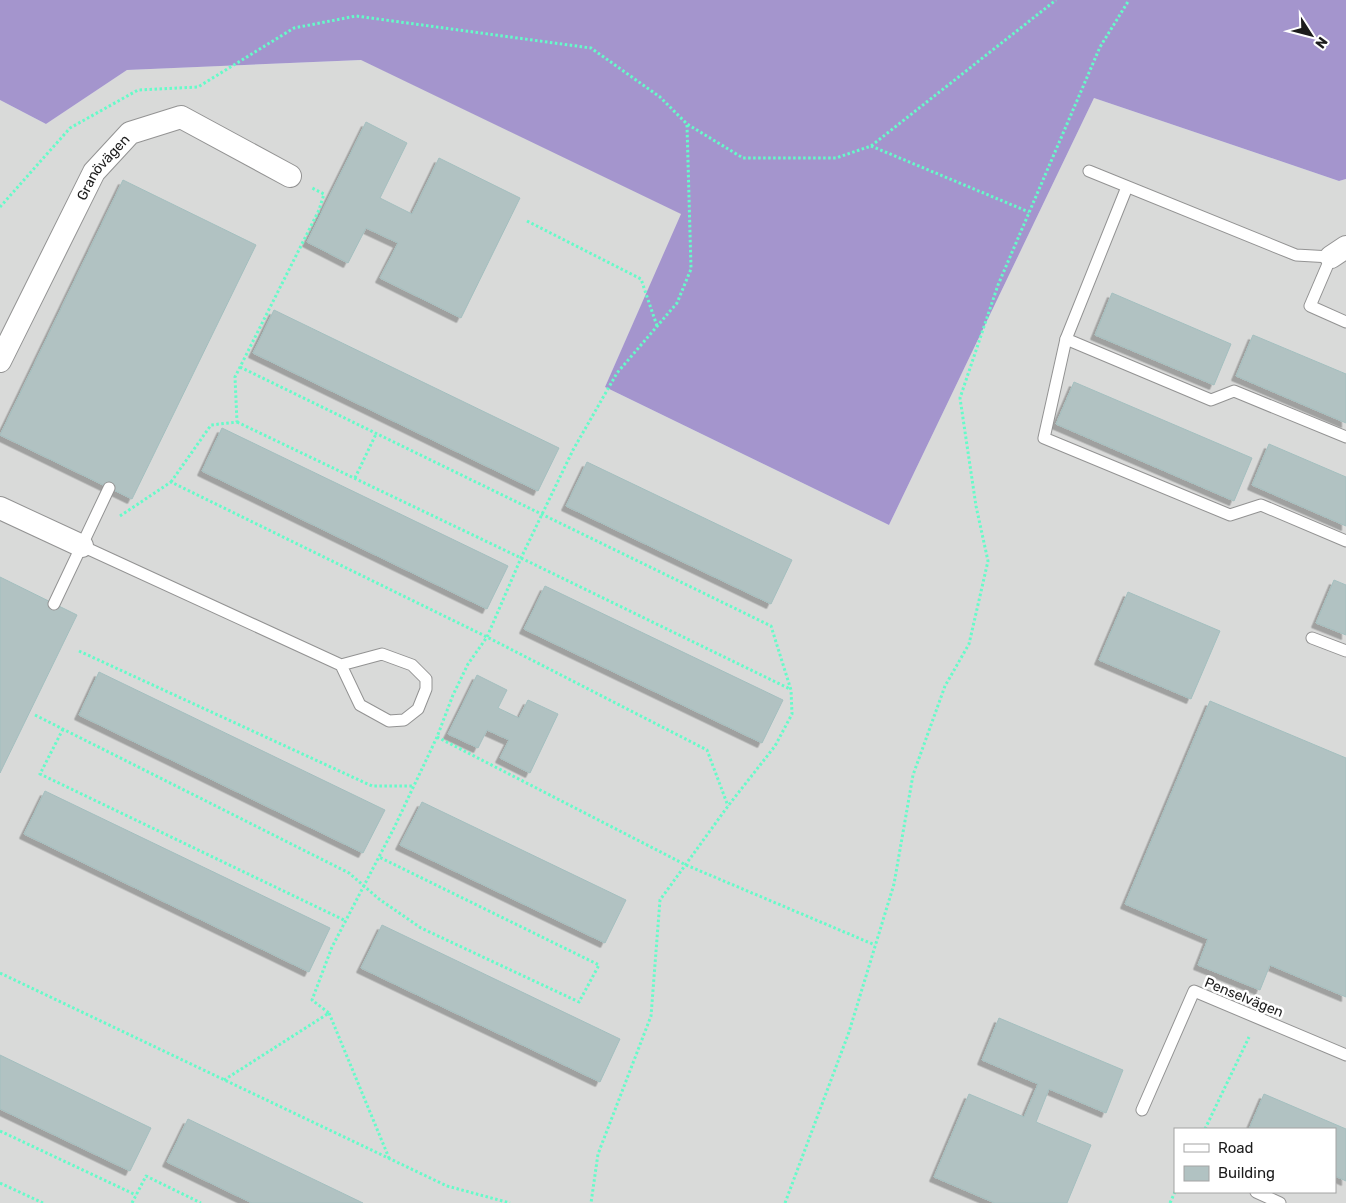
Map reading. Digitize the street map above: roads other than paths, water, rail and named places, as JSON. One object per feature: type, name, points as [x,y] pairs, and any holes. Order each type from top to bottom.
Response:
[{"type":"street","name":"Granövägen","points":[[0,361],[94,172],[130,133],[181,117],[290,176]]},
{"type":"street","points":[[0,508],[91,550]]},
{"type":"lane","points":[[1089,171],[1296,255],[1339,252]]},
{"type":"lane","points":[[1126,187],[1066,339],[1044,438],[1230,515],[1261,505],[1346,541]]},
{"type":"lane","points":[[1339,252],[1310,306],[1346,322]]},
{"type":"lane","points":[[1066,339],[1211,400],[1234,391],[1346,436]]},
{"type":"lane","points":[[54,604],[91,550],[109,488]]},
{"type":"lane","points":[[91,550],[341,665],[360,705],[390,721],[404,720],[418,709],[426,689],[426,679],[412,665],[382,654],[365,657],[341,665]]},
{"type":"lane","points":[[1312,638],[1346,651]]},
{"type":"lane","name":"Penselvägen","points":[[1142,1110],[1194,992],[1346,1055]]},
{"type":"lane","points":[[1258,1193],[1280,1203]]}]
